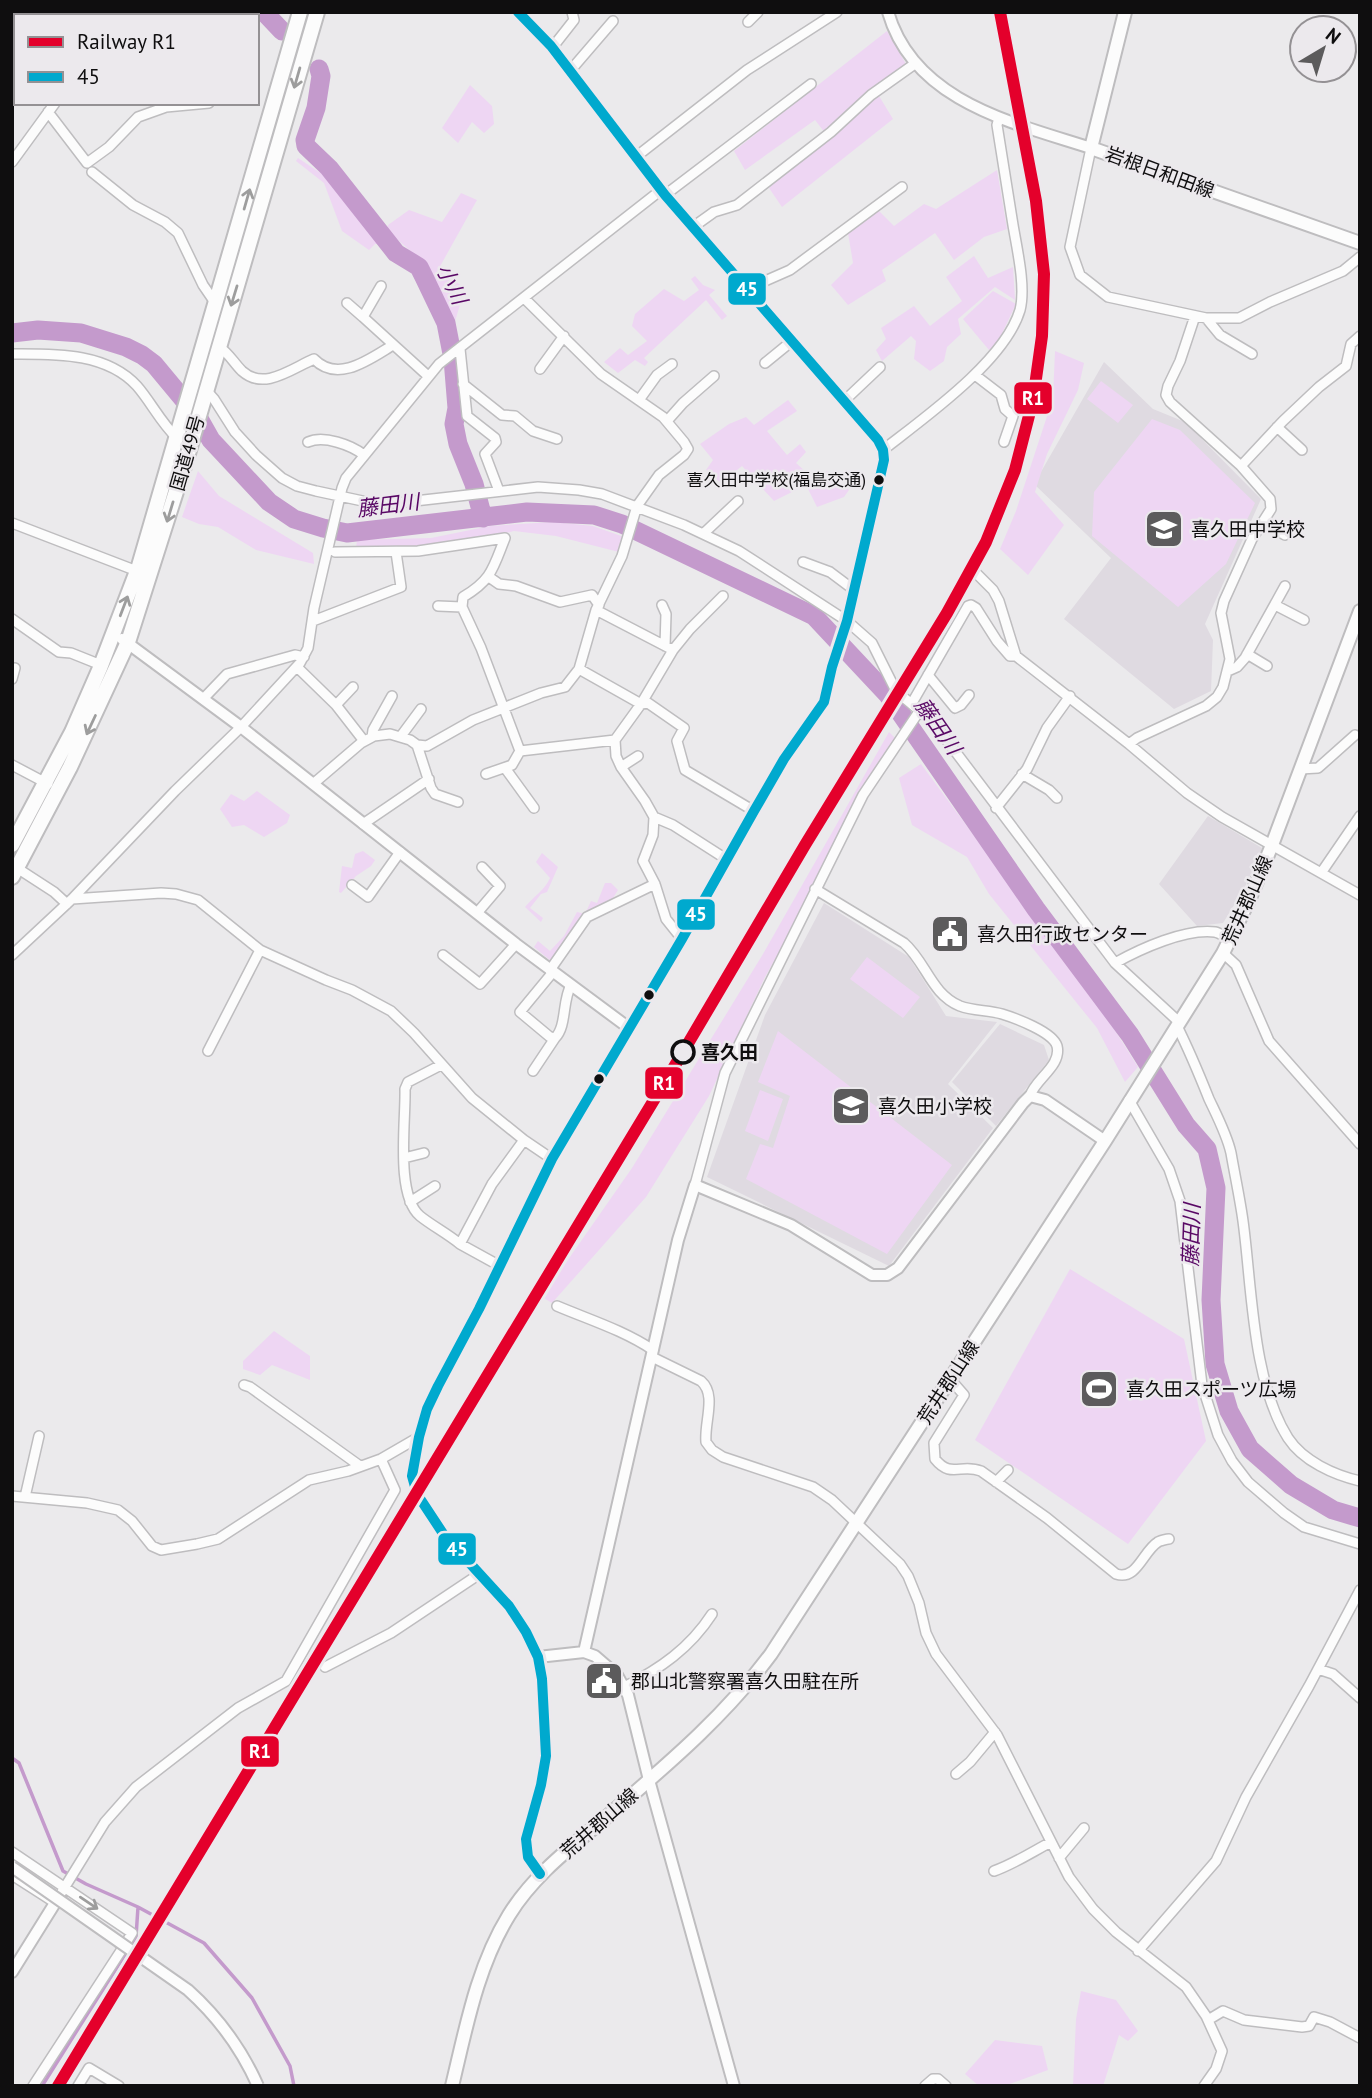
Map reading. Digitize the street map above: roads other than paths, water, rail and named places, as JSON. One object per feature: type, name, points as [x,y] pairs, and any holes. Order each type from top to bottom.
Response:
[{"type":"highway","name":"国道49号","points":[[15,873],[53,786],[137,571],[300,12]]},
{"type":"highway","name":"国道49号","points":[[12,845],[53,786],[128,642],[190,447],[317,12]]},
{"type":"main road","name":"岩根日和田線","points":[[1125,12],[1091,148],[1360,243]]},
{"type":"main road","name":"荒井郡山線","points":[[452,2086],[477,1987],[490,1949],[509,1913],[540,1874],[688,1747],[746,1688],[771,1654],[1105,1141],[1223,953],[1272,845],[1360,611]]},
{"type":"street","points":[[518,12],[552,48],[663,193],[878,440],[883,450],[883,468],[824,702],[754,810],[682,939],[552,1159],[433,1397],[419,1437],[412,1476],[417,1494],[444,1535],[509,1606],[538,1657],[542,1679],[546,1756],[526,1839],[528,1857],[540,1874]]},
{"type":"street","points":[[552,48],[574,20],[572,12]]},
{"type":"street","points":[[748,22],[758,12]]},
{"type":"street","points":[[637,156],[747,70],[837,12]]},
{"type":"street","points":[[888,12],[894,31],[916,63],[941,88],[962,101],[1003,119],[1091,148],[1086,181],[1071,238],[1072,259],[1080,275],[1108,297],[1200,317],[1239,318],[1280,297],[1343,271],[1360,257]]},
{"type":"street","points":[[570,71],[613,21]]},
{"type":"street","points":[[693,227],[714,212],[737,205],[831,132],[871,94],[916,63]]},
{"type":"street","points":[[14,952],[69,902],[297,667],[304,657],[332,552],[346,478],[429,376],[455,353],[663,193],[811,84]]},
{"type":"street","points":[[12,162],[51,107],[87,163],[109,147],[138,117],[166,107],[188,105]]},
{"type":"street","points":[[883,450],[975,375],[1010,331],[1020,310],[1020,274],[997,125],[1003,119]]},
{"type":"street","points":[[92,172],[133,205],[165,222],[178,233],[203,285],[216,304]]},
{"type":"street","points":[[750,293],[765,281],[790,270],[902,187]]},
{"type":"street","points":[[363,317],[381,286]]},
{"type":"street","points":[[313,784],[328,769],[368,739],[383,733],[401,736],[422,747],[503,708],[565,687],[579,668],[597,607],[622,556],[638,506],[664,470],[687,452],[684,442],[667,421],[601,374],[525,299]]},
{"type":"street","points":[[347,303],[429,376]]},
{"type":"street","points":[[1200,317],[1220,335],[1252,354]]},
{"type":"street","points":[[1129,744],[1138,737],[1206,706],[1217,697],[1230,659],[1221,613],[1224,601],[1252,540],[1270,513],[1270,499],[1241,466],[1170,402],[1166,395],[1200,317]]},
{"type":"street","points":[[540,369],[564,336]]},
{"type":"street","points":[[1241,466],[1277,427],[1319,387],[1346,366],[1352,344],[1360,336]]},
{"type":"street","points":[[765,363],[792,341]]},
{"type":"street","points":[[218,346],[228,352],[242,371],[264,381],[314,359],[327,368],[346,370],[393,345]]},
{"type":"street","points":[[455,353],[467,415],[495,438],[496,442],[485,454],[499,491]]},
{"type":"street","points":[[12,354],[64,355],[102,363],[129,378],[178,436]]},
{"type":"street","points":[[639,400],[657,375],[672,364]]},
{"type":"street","points":[[844,401],[880,368]]},
{"type":"street","points":[[975,375],[1001,395],[1005,409],[1013,416],[1004,442]]},
{"type":"street","points":[[667,421],[714,376]]},
{"type":"street","points":[[463,384],[502,415],[515,416],[533,431],[557,439]]},
{"type":"street","points":[[205,392],[244,442],[282,478],[297,486],[372,503],[397,503],[538,488],[602,494],[638,506],[739,551],[846,621],[872,643],[896,691],[933,722],[1115,963],[1176,1028],[1192,1056],[1230,1150],[1243,1221],[1247,1269],[1261,1358],[1273,1405],[1289,1440],[1310,1460],[1335,1474],[1360,1481]]},
{"type":"street","points":[[1277,427],[1302,450]]},
{"type":"street","points":[[308,442],[316,439],[354,447],[364,456]]},
{"type":"street","points":[[703,534],[738,501]]},
{"type":"street","points":[[1263,523],[1285,535]]},
{"type":"street","points":[[14,527],[137,571]]},
{"type":"street","points":[[332,552],[397,552],[505,538],[489,577],[481,587],[463,597],[462,607],[481,648],[520,751]]},
{"type":"street","points":[[313,621],[401,587],[397,552]]},
{"type":"street","points":[[803,562],[830,572],[854,590]]},
{"type":"street","points":[[976,573],[993,590],[999,601],[1016,656],[1070,696],[1187,793],[1247,833],[1360,895]]},
{"type":"street","points":[[489,577],[499,584],[516,586],[559,602],[592,595],[597,607],[669,648]]},
{"type":"street","points":[[1228,671],[1237,667],[1247,654],[1285,586]]},
{"type":"street","points":[[682,939],[666,919],[655,884],[643,861],[653,835],[653,817],[621,767],[616,756],[615,740],[641,704],[669,648],[723,596]]},
{"type":"street","points":[[912,703],[965,608],[971,605],[976,608],[1010,656],[1016,656]]},
{"type":"street","points":[[1275,605],[1304,620]]},
{"type":"street","points":[[662,606],[666,614],[669,648]]},
{"type":"street","points":[[438,607],[462,607]]},
{"type":"street","points":[[12,619],[59,652],[71,653],[101,665]]},
{"type":"street","points":[[113,634],[128,642],[241,727],[516,944],[629,1028]]},
{"type":"street","points":[[1247,654],[1267,666]]},
{"type":"street","points":[[203,699],[227,674],[295,655],[304,657]]},
{"type":"street","points":[[297,667],[368,739]]},
{"type":"street","points":[[12,679],[15,668]]},
{"type":"street","points":[[579,668],[641,704],[648,704],[684,728],[677,741],[685,770],[754,810]]},
{"type":"street","points":[[928,675],[955,708],[969,695]]},
{"type":"street","points":[[336,705],[353,687]]},
{"type":"street","points":[[368,739],[392,696]]},
{"type":"street","points":[[996,808],[1032,761],[1047,728],[1070,696]]},
{"type":"street","points":[[401,736],[421,709]]},
{"type":"street","points":[[584,1652],[678,1240],[725,1073],[863,795],[920,710]]},
{"type":"street","points":[[1300,769],[1318,768],[1355,735]]},
{"type":"street","points":[[520,751],[615,740]]},
{"type":"street","points":[[417,745],[430,788],[435,794],[458,802]]},
{"type":"street","points":[[486,774],[512,765],[520,751]]},
{"type":"street","points":[[621,767],[638,756]]},
{"type":"street","points":[[12,765],[53,786]]},
{"type":"street","points":[[505,768],[534,808]]},
{"type":"street","points":[[1023,774],[1057,798]]},
{"type":"street","points":[[363,824],[429,779]]},
{"type":"street","points":[[1321,873],[1360,816]]},
{"type":"street","points":[[653,817],[673,825],[726,859]]},
{"type":"street","points":[[352,886],[368,897],[400,852]]},
{"type":"street","points":[[477,913],[500,886],[482,867]]},
{"type":"street","points":[[15,873],[69,902],[162,893],[189,896],[209,907],[260,950],[352,990],[391,1011],[472,1098],[552,1159]]},
{"type":"street","points":[[555,1038],[550,1037],[520,1012],[587,917],[655,884]]},
{"type":"street","points":[[695,1185],[792,1225],[872,1275],[887,1275],[898,1268],[1056,1058],[1057,1046],[1041,1030],[1005,1015],[970,1009],[950,1000],[933,984],[904,943],[815,888]]},
{"type":"street","points":[[1115,963],[1137,951],[1194,934],[1217,933],[1230,939]]},
{"type":"street","points":[[443,955],[480,984],[516,944]]},
{"type":"street","points":[[208,1051],[260,950]]},
{"type":"street","points":[[1223,953],[1236,965],[1269,1041],[1360,1144]]},
{"type":"street","points":[[533,1071],[560,1033],[566,993],[570,985]]},
{"type":"street","points":[[441,1065],[408,1082],[405,1089],[404,1158],[410,1202],[420,1216],[460,1244],[500,1266]]},
{"type":"street","points":[[1132,1095],[1169,1169],[1181,1201],[1202,1385],[1218,1435],[1232,1461],[1248,1482],[1284,1513],[1304,1527],[1360,1544]]},
{"type":"street","points":[[1030,1096],[1045,1100],[1105,1141]]},
{"type":"street","points":[[460,1244],[492,1184],[524,1140]]},
{"type":"street","points":[[404,1158],[424,1153]]},
{"type":"street","points":[[410,1202],[435,1186]]},
{"type":"street","points":[[557,1306],[583,1317],[596,1319],[614,1330],[634,1337],[652,1354],[701,1381],[710,1394],[706,1442],[712,1450],[723,1457],[813,1487],[832,1500],[900,1564],[919,1603],[926,1633],[936,1654],[995,1732],[1069,1877],[1093,1909],[1138,1951],[1179,1980],[1192,1994],[1208,2020],[1222,2051],[1206,2085]]},
{"type":"street","points":[[950,1379],[964,1395],[934,1443],[935,1459],[947,1470],[975,1469],[1047,1518],[1121,1576],[1130,1574],[1159,1542],[1169,1539]]},
{"type":"street","points":[[244,1385],[360,1466]]},
{"type":"street","points":[[26,1497],[39,1436]]},
{"type":"street","points":[[12,1496],[87,1503],[118,1510],[132,1521],[152,1546],[161,1550],[197,1545],[218,1539],[309,1480],[382,1459],[419,1437]]},
{"type":"street","points":[[12,1972],[105,1822],[136,1787],[238,1708],[286,1681],[395,1490],[382,1459]]},
{"type":"street","points":[[996,1482],[1008,1470]]},
{"type":"street","points":[[325,1667],[391,1633],[481,1573]]},
{"type":"street","points":[[1138,1951],[1216,1861],[1246,1797],[1360,1590]]},
{"type":"street","points":[[624,1687],[657,1670],[685,1648],[712,1615]]},
{"type":"street","points":[[538,1657],[584,1652],[604,1662],[624,1687],[734,2086]]},
{"type":"street","points":[[1318,1669],[1332,1674],[1360,1698]]},
{"type":"street","points":[[956,1774],[995,1732]]},
{"type":"street","points":[[1059,1858],[1084,1828]]},
{"type":"street","points":[[994,1871],[1010,1866],[1015,1860],[1051,1842]]},
{"type":"street","points":[[12,1852],[132,1933],[33,2086]]},
{"type":"street","points":[[12,1867],[188,1990],[231,2039],[258,2086]]},
{"type":"street","points":[[12,1875],[124,1946]]},
{"type":"street","points":[[1208,2020],[1223,2011],[1244,2020],[1302,2027],[1309,2026],[1314,2017],[1360,2038]]},
{"type":"street","points":[[78,2086],[89,2067],[119,2086]]},
{"type":"street","points":[[925,2086],[933,2079],[938,2079],[946,2086]]},
{"type":"waterway","name":"小川","points":[[264,12],[282,31]]},
{"type":"waterway","name":"小川","points":[[319,69],[321,76],[316,108],[305,140],[306,146],[329,168],[396,253],[419,267],[446,323],[453,359],[457,408],[454,424],[483,518]]},
{"type":"waterway","name":"藤田川","points":[[12,333],[38,330],[81,333],[142,355],[154,364],[198,417],[211,440],[269,502],[294,519],[347,533],[527,512],[594,515],[622,524],[814,616],[888,695],[1036,909],[1130,1035],[1186,1125],[1207,1149],[1216,1188],[1211,1300],[1215,1364],[1229,1411],[1250,1449],[1291,1485],[1333,1510],[1360,1518]]},
{"type":"waterway","points":[[12,1758],[19,1763],[63,1871],[204,1943],[252,1998],[290,2066],[294,2086]]},
{"type":"waterway","points":[[42,2086],[136,1937],[138,1907]]},
{"type":"rail line","name":"R1","points":[[58,2086],[947,613],[986,542],[1015,470],[1033,400],[1042,336],[1044,274],[1036,201],[1000,12]]},
{"type":"place","name":"喜久田中学校(福島交通)","points":[[879,480]]},
{"type":"place","name":"喜久田中学校","points":[[1164,529]]},
{"type":"place","name":"喜久田行政センター","points":[[950,934]]},
{"type":"place","name":"喜久田","points":[[683,1052]]},
{"type":"place","name":"喜久田小学校","points":[[851,1106]]},
{"type":"place","name":"喜久田スポーツ広場","points":[[1099,1389]]},
{"type":"place","name":"郡山北警察署喜久田駐在所","points":[[604,1681]]}]
